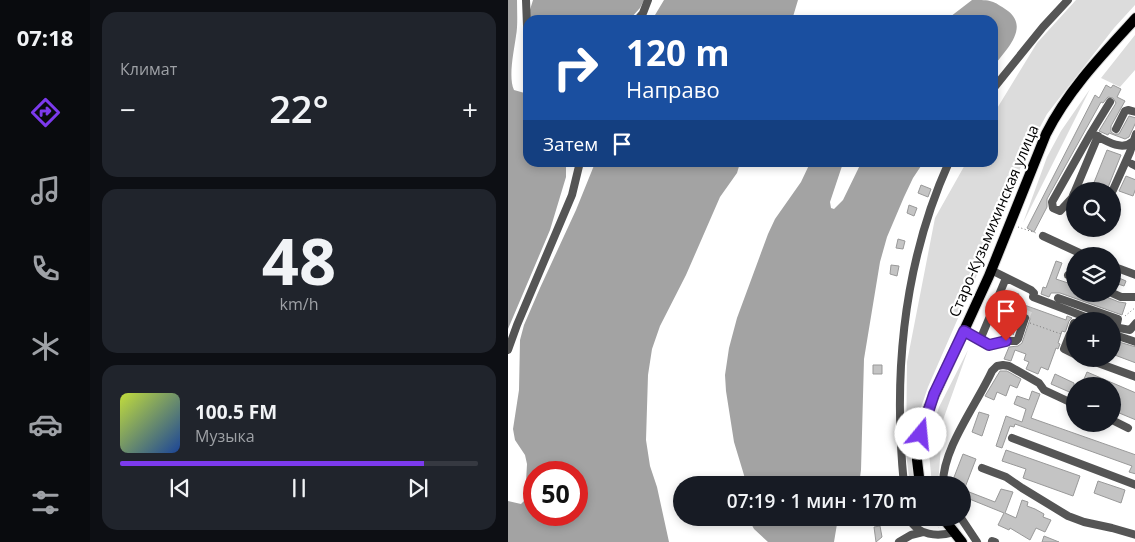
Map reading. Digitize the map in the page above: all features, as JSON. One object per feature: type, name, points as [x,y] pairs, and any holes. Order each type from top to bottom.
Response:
[{"type":"main road","name":"Старо-Кузьмихинская улица","points":[[919,476],[917,460],[922,428],[940,381],[992,270],[1046,134],[1058,113],[1084,77],[1136,18]]},
{"type":"main road","points":[[944,526],[954,537]]},
{"type":"street","points":[[526,0],[527,15]]},
{"type":"street","points":[[641,15],[648,0]]},
{"type":"street","points":[[998,83],[1043,27],[1068,0]]},
{"type":"street","points":[[1079,182],[1095,135],[1110,102]]},
{"type":"street","points":[[1116,129],[1125,111],[1136,112]]},
{"type":"street","points":[[1116,182],[1136,134]]},
{"type":"street","points":[[1095,135],[1121,146],[1128,146],[1132,142]]},
{"type":"street","points":[[1066,204],[1060,210],[1053,208],[1052,202],[1095,135]]},
{"type":"street","points":[[508,350],[572,195],[579,167]]},
{"type":"street","points":[[904,476],[900,373],[906,313],[915,261],[921,239],[936,191],[947,167]]},
{"type":"street","points":[[1043,236],[1067,247]]},
{"type":"street","points":[[1121,269],[1136,275]]},
{"type":"street","points":[[992,270],[1031,290],[1034,293],[1030,307]]},
{"type":"street","points":[[980,340],[1006,278]]},
{"type":"street","points":[[1033,297],[1066,322]]},
{"type":"street","points":[[1121,297],[1135,297]]},
{"type":"street","points":[[1058,298],[1098,312]]},
{"type":"street","points":[[964,331],[989,345],[1002,341],[1016,341],[1025,320]]},
{"type":"street","points":[[1121,329],[1130,330],[1136,323]]},
{"type":"street","points":[[1121,334],[1136,342]]},
{"type":"street","points":[[943,476],[950,453],[996,366],[1003,365],[1016,369],[1039,383],[1044,390],[1066,400]]},
{"type":"street","points":[[1110,367],[1136,376]]},
{"type":"street","points":[[1121,424],[1128,428]]},
{"type":"street","points":[[1012,438],[1136,485]]},
{"type":"street","points":[[982,468],[1006,477],[1057,510],[1076,519],[1136,535]]},
{"type":"street","points":[[915,526],[930,535],[954,537]]},
{"type":"street","points":[[966,526],[977,542]]},
{"type":"street","points":[[900,542],[911,535],[923,532]]},
{"type":"path","points":[[1011,223],[1043,236]]},
{"type":"path","points":[[1121,319],[1136,307]]},
{"type":"path","points":[[1011,317],[1016,319]]},
{"type":"path","points":[[1025,320],[1066,325]]},
{"type":"path","points":[[944,526],[954,537]]},
{"type":"shaded area","points":[[508,0],[517,0],[517,27],[512,64],[512,85],[514,90],[523,93],[523,167],[566,167],[566,177],[550,230],[508,329]]},
{"type":"shaded area","points":[[533,0],[644,0],[634,15],[529,15]]},
{"type":"shaded area","points":[[664,0],[798,0],[794,15],[655,15]]},
{"type":"shaded area","points":[[972,0],[991,1],[1008,11],[1014,18],[1017,25],[1016,32],[1009,47],[998,61],[998,15],[952,15]]},
{"type":"shaded area","points":[[1076,0],[1135,0],[1135,5],[1114,28],[1047,114],[1026,153],[1000,222],[928,387],[914,428],[911,457],[913,476],[909,476],[906,453],[907,362],[935,218],[964,167],[998,167],[998,107],[1037,43]]},
{"type":"shaded area","points":[[1135,35],[1135,70],[1120,87],[1101,78]]},
{"type":"shaded area","points":[[1090,89],[1023,223],[1047,157],[1061,131]]},
{"type":"shaded area","points":[[593,167],[739,167],[737,173],[720,197],[686,275],[660,326],[652,349],[648,375],[646,440],[650,466],[657,487],[669,542],[508,542],[508,501],[521,504],[523,502],[523,526],[588,526],[588,461],[526,461],[525,455],[515,440],[513,429],[519,390],[520,340],[524,325]]},
{"type":"shaded area","points":[[808,167],[842,167],[830,202],[831,208],[834,209],[843,200],[859,167],[920,167],[913,178],[887,237],[880,262],[864,359],[860,476],[744,476],[734,442],[725,375],[729,348],[737,318],[775,219],[801,182]]},
{"type":"shaded area","points":[[968,350],[943,420],[939,476],[931,476],[928,442],[939,407]]},
{"type":"shaded area","points":[[752,526],[837,526],[834,542],[768,542]]},
{"type":"building","points":[[1106,85],[1111,88],[1113,85],[1121,89],[1117,97],[1125,101],[1111,126],[1111,132],[1119,134],[1129,116],[1136,118],[1129,137],[1125,139],[1099,131],[1116,103],[1113,98],[1108,97],[1103,103],[1101,102],[1047,199],[1047,207],[1034,232],[1027,228],[1095,95],[1099,98]]},
{"type":"building","points":[[1107,150],[1121,155],[1110,182],[1094,182]]},
{"type":"building","points":[[1126,176],[1136,180],[1133,196],[1121,192],[1121,187]]},
{"type":"building","points":[[921,185],[931,189],[928,197],[918,193]]},
{"type":"building","points":[[909,205],[917,208],[914,216],[907,213]]},
{"type":"building","points":[[898,239],[905,241],[903,249],[896,248]]},
{"type":"building","points":[[1056,261],[1062,263],[1056,279],[1066,282],[1066,295],[1051,293],[1049,297],[1041,294],[1043,287],[1046,288]]},
{"type":"building","points":[[891,265],[899,266],[897,276],[890,274]]},
{"type":"building","points":[[1121,279],[1126,281],[1124,286],[1121,285]]},
{"type":"building","points":[[1011,292],[1019,294],[1016,302],[1066,320],[1066,329],[1065,332],[1062,331],[1058,343],[1060,344],[1058,349],[1056,348],[1048,370],[1041,367],[1038,374],[1026,369],[1029,362],[1024,360],[1026,354],[1015,350],[1011,361],[1004,359],[1009,347],[1018,346],[1022,343],[1030,319],[1027,313],[1021,314],[1013,335],[1014,332],[999,327],[1005,309],[1000,308],[1003,299],[1008,300]]},
{"type":"building","points":[[1085,302],[1126,303],[1122,315],[1121,312],[1114,312]]},
{"type":"building","points":[[1121,343],[1136,347],[1136,363],[1121,357]]},
{"type":"building","points":[[873,365],[882,365],[882,374],[873,374]]},
{"type":"building","points":[[1000,371],[1007,371],[1021,379],[1017,388],[1010,385],[1006,396],[997,392],[994,400],[985,396]]},
{"type":"building","points":[[1087,372],[1099,377],[1085,377]]},
{"type":"building","points":[[1055,374],[1066,379],[1066,391],[1051,384]]},
{"type":"building","points":[[1121,387],[1136,393],[1136,420],[1121,414]]},
{"type":"building","points":[[1032,391],[1040,394],[1031,418],[1066,430],[1066,432],[1136,455],[1136,474],[1129,472],[1132,466],[1015,424],[1014,427],[1010,426],[1002,448],[996,446],[1006,416],[1022,422],[1026,409],[1014,404],[1017,396],[1029,400]]},
{"type":"building","points":[[979,412],[989,415],[982,436],[972,432]]},
{"type":"building","points":[[1006,450],[1080,476],[1073,496],[1023,478],[1026,469],[1002,461]]},
{"type":"building","points":[[963,454],[976,459],[969,476],[954,476]]},
{"type":"building","points":[[1098,481],[1125,490],[1121,503],[1094,493]]},
{"type":"building","points":[[1001,489],[1013,492],[1005,513],[1016,518],[1022,500],[1028,502],[1027,506],[1044,514],[1043,517],[1051,520],[1045,532],[1036,528],[1030,540],[1010,528],[1009,530],[998,525],[1004,513],[971,500],[971,493],[995,502]]},
{"type":"building","points":[[880,526],[882,537],[876,542],[874,527]]},
{"type":"building","points":[[1044,536],[1059,542],[1042,542]]},
{"type":"tunnel","points":[[1025,318],[1030,307]]},
{"type":"route","points":[[921,434],[934,394],[964,331],[989,345],[1006,341]]}]
